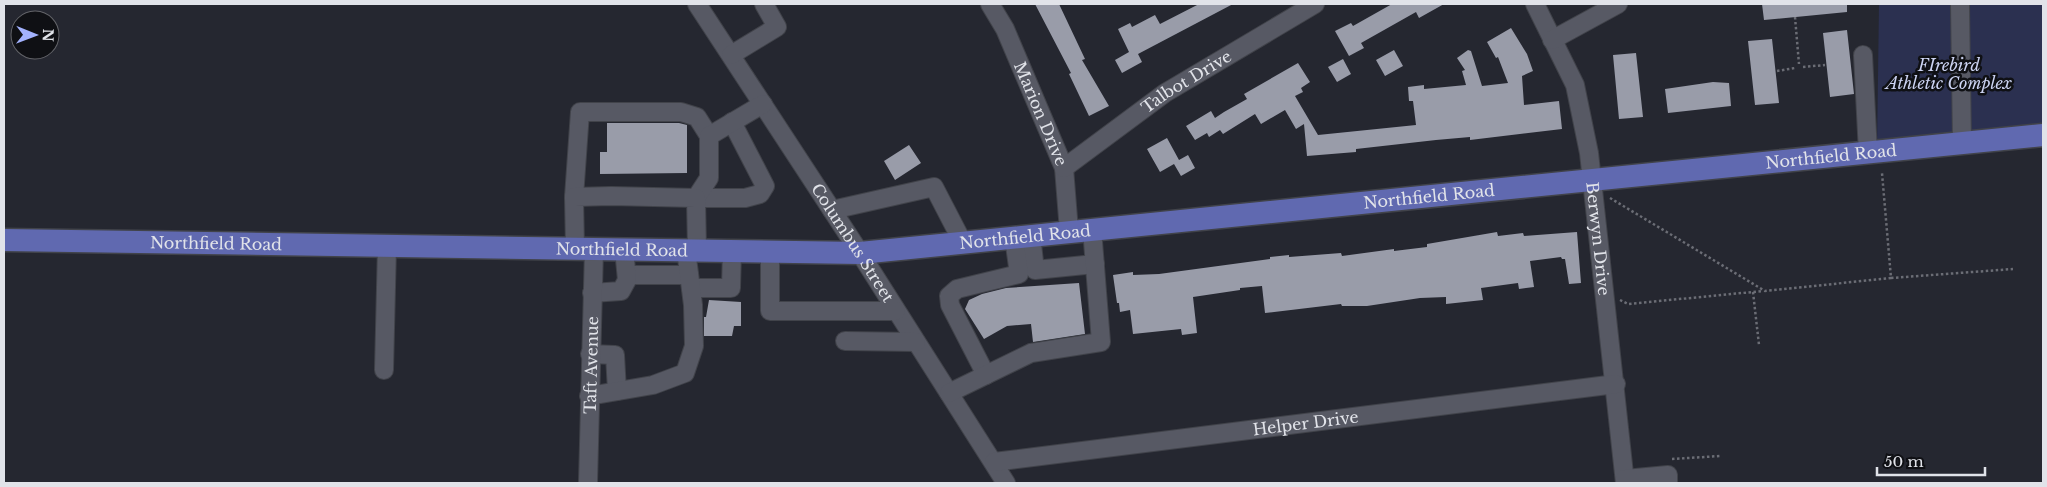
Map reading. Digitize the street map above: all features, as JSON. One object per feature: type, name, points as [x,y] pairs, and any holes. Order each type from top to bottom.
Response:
[{"type":"main road","name":"Northfield Road","points":[[4,240],[860,253],[2043,135]]},
{"type":"street","name":"Columbus Street","points":[[697,4],[860,253],[1006,483]]},
{"type":"street","points":[[731,55],[778,27],[764,4]]},
{"type":"street","name":"Marion Drive","points":[[990,4],[1005,29],[1064,168],[1069,231]]},
{"type":"street","name":"Talbot Drive","points":[[1064,168],[1165,93],[1315,4]]},
{"type":"street","name":"Berwyn Drive","points":[[1535,4],[1575,85],[1592,181],[1616,384],[1625,481]]},
{"type":"street","points":[[1552,40],[1618,4]]},
{"type":"street","points":[[1960,4],[1962,143]]},
{"type":"street","points":[[1863,55],[1868,152]]},
{"type":"street","points":[[589,396],[653,384],[685,373],[694,346],[690,282],[691,250],[696,198],[709,178],[708,136],[763,104]]},
{"type":"street","name":"Taft Avenue","points":[[588,483],[592,293],[574,197],[580,112],[681,112],[697,117],[708,136]]},
{"type":"street","points":[[574,197],[745,198],[760,194],[765,186],[732,122]]},
{"type":"street","points":[[832,210],[934,186],[963,243]]},
{"type":"street","points":[[950,393],[1031,353],[1101,342],[1092,229]]},
{"type":"street","points":[[1022,237],[1035,270],[1095,264]]},
{"type":"street","points":[[986,375],[950,305],[948,296],[957,289],[1018,274],[1022,237]]},
{"type":"street","points":[[384,370],[387,246]]},
{"type":"street","points":[[592,293],[621,291],[627,280],[624,249]]},
{"type":"street","points":[[627,275],[731,288],[732,251]]},
{"type":"street","points":[[770,251],[770,311],[896,311]]},
{"type":"street","points":[[845,341],[916,342]]},
{"type":"street","points":[[590,354],[615,355],[617,391]]},
{"type":"street","name":"Helper Drive","points":[[994,462],[1616,384]]},
{"type":"street","points":[[1625,481],[1668,475],[1668,483]]},
{"type":"path","points":[[1795,17],[1799,64]]},
{"type":"path","points":[[1803,67],[1825,65]]},
{"type":"path","points":[[1777,70],[1795,68]]},
{"type":"path","points":[[1882,173],[1891,278]]},
{"type":"path","points":[[1608,197],[1765,291]]},
{"type":"path","points":[[1619,300],[1628,304],[1891,278],[2013,269]]},
{"type":"path","points":[[1753,292],[1759,345]]},
{"type":"path","points":[[1667,460],[1720,456]]},
{"type":"green space","name":"FIrebird Athletic Complex","points":[[1879,4],[2043,4],[2043,135],[1877,152]]},
{"type":"building","points":[[1035,4],[1059,4],[1085,59],[1082,60],[1109,106],[1089,116],[1069,74],[1071,73]]},
{"type":"building","points":[[1199,4],[1233,4],[1138,54],[1142,62],[1122,73],[1115,60],[1129,52],[1118,29],[1130,23],[1132,27],[1155,15],[1160,24]]},
{"type":"building","points":[[1392,4],[1444,4],[1419,18],[1416,12],[1361,43],[1364,48],[1349,56],[1335,31],[1351,23],[1353,26]]},
{"type":"building","points":[[1762,4],[1847,4],[1847,12],[1764,20]]},
{"type":"building","points":[[1511,28],[1527,54],[1533,71],[1522,76],[1524,105],[1559,101],[1562,129],[1470,140],[1470,137],[1436,140],[1356,149],[1356,152],[1307,156],[1304,124],[1296,129],[1285,110],[1261,124],[1255,114],[1223,134],[1220,130],[1209,137],[1207,133],[1195,140],[1186,126],[1211,111],[1215,118],[1247,99],[1244,94],[1298,63],[1310,82],[1301,88],[1303,92],[1295,96],[1318,135],[1416,125],[1413,101],[1409,101],[1408,87],[1424,85],[1424,89],[1466,85],[1462,71],[1465,70],[1457,58],[1468,50],[1471,51],[1482,86],[1508,83],[1498,57],[1496,58],[1487,42]]},
{"type":"building","points":[[1847,30],[1854,94],[1830,97],[1823,33]]},
{"type":"building","points":[[1772,39],[1779,103],[1755,105],[1748,41]]},
{"type":"building","points":[[1394,50],[1403,66],[1385,76],[1376,60]]},
{"type":"building","points":[[1636,53],[1643,117],[1619,119],[1613,55]]},
{"type":"building","points":[[1343,59],[1351,74],[1337,82],[1328,67]]},
{"type":"building","points":[[1713,82],[1729,83],[1731,106],[1668,113],[1665,89]]},
{"type":"building","points":[[607,123],[679,123],[687,125],[687,173],[600,174],[600,152],[607,152]]},
{"type":"building","points":[[1167,138],[1179,160],[1188,155],[1195,168],[1181,176],[1174,164],[1160,172],[1147,149]]},
{"type":"building","points":[[909,145],[921,163],[895,180],[884,161]]},
{"type":"building","points":[[1497,232],[1498,236],[1523,233],[1524,236],[1577,232],[1581,283],[1569,284],[1565,259],[1561,257],[1530,261],[1534,287],[1519,289],[1518,283],[1481,288],[1483,300],[1446,304],[1446,297],[1420,298],[1367,306],[1342,306],[1341,304],[1265,313],[1262,286],[1240,288],[1240,290],[1193,297],[1197,333],[1182,335],[1181,329],[1133,334],[1130,310],[1120,312],[1119,303],[1117,303],[1113,275],[1133,272],[1133,275],[1159,274],[1289,255],[1289,257],[1341,253],[1342,256],[1394,249],[1394,251],[1427,247],[1427,244]]},
{"type":"building","points":[[1079,283],[1085,334],[1033,342],[1031,324],[1007,326],[984,339],[965,309],[969,300],[982,294],[1006,288]]},
{"type":"building","points":[[709,300],[741,302],[741,326],[734,326],[732,336],[704,336],[704,317],[706,317]]}]
